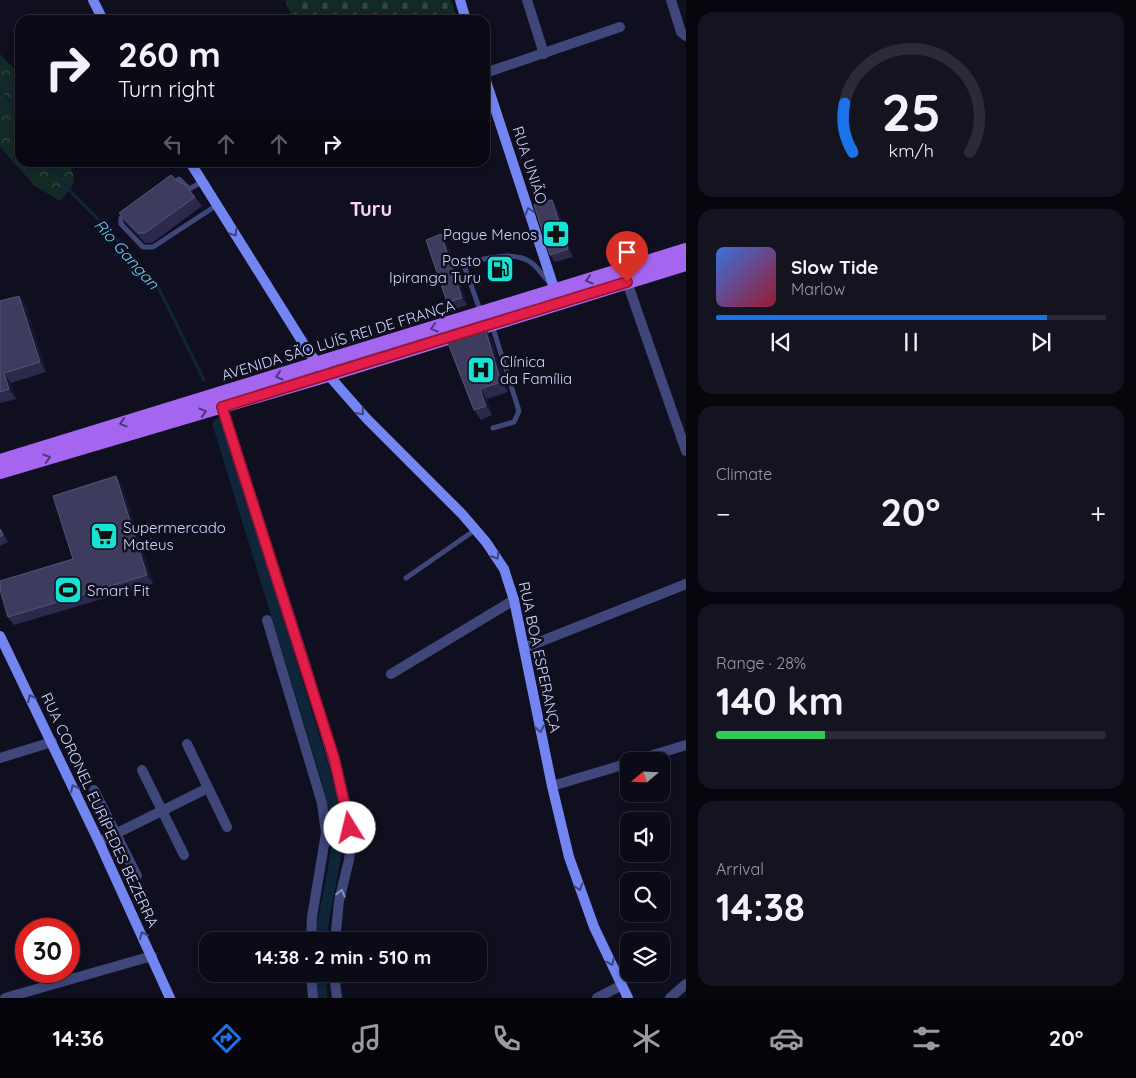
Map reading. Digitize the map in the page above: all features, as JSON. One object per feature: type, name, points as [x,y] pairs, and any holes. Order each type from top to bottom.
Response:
[{"type":"main road","points":[[93,0],[100,15]]},
{"type":"main road","points":[[460,0],[464,15]]},
{"type":"main road","name":"RUA UNIÃO","points":[[490,93],[554,288]]},
{"type":"main road","name":"RUA BOA ESPERANÇA","points":[[193,167],[310,354],[366,418],[438,488],[475,529],[504,569],[514,600],[552,786],[569,857],[581,894],[628,998]]},
{"type":"main road","name":"AVENIDA SÃO LUÍS REI DE FRANÇA","points":[[0,461],[481,314],[554,288],[686,250]]},
{"type":"main road","name":"AVENIDA SÃO LUÍS REI DE FRANÇA","points":[[0,472],[328,375],[686,264]]},
{"type":"main road","name":"RUA CORONEL EURÍPEDES BEZERRA","points":[[0,636],[152,956],[167,997]]},
{"type":"street","points":[[527,0],[544,54]]},
{"type":"street","points":[[671,0],[681,32],[686,36]]},
{"type":"street","points":[[490,71],[620,27]]},
{"type":"street","points":[[627,282],[686,451]]},
{"type":"street","points":[[222,407],[308,673],[346,805],[351,842],[349,860],[339,901],[336,932]]},
{"type":"street","points":[[524,648],[686,584]]},
{"type":"street","points":[[391,674],[514,600]]},
{"type":"street","points":[[267,620],[323,813],[326,833],[312,917],[311,932]]},
{"type":"street","points":[[0,758],[52,742]]},
{"type":"street","points":[[187,744],[227,827]]},
{"type":"street","points":[[663,752],[686,745]]},
{"type":"street","points":[[552,786],[620,766]]},
{"type":"street","points":[[142,770],[184,855]]},
{"type":"street","points":[[99,842],[208,788]]},
{"type":"street","points":[[94,790],[137,876]]},
{"type":"street","points":[[5,998],[152,956]]},
{"type":"street","points":[[312,982],[313,998]]},
{"type":"street","points":[[335,982],[337,998]]},
{"type":"street","points":[[670,998],[686,984]]},
{"type":"street","points":[[598,998],[622,985]]},
{"type":"lane","points":[[167,186],[178,179],[189,189],[202,182]]},
{"type":"lane","points":[[136,208],[121,218],[121,224],[143,247],[147,248],[153,247],[216,205]]},
{"type":"lane","points":[[481,314],[465,268],[468,262],[504,256],[521,258],[532,264],[554,288]]},
{"type":"lane","points":[[492,324],[519,411],[514,422],[493,428]]},
{"type":"lane","points":[[406,578],[475,529]]},
{"type":"green space","points":[[285,0],[451,0],[456,15],[291,15]]},
{"type":"green space","points":[[0,54],[15,70],[15,164],[0,147]]},
{"type":"green space","points":[[18,167],[70,167],[74,180],[73,184],[60,201],[35,186]]},
{"type":"building","points":[[171,175],[184,184],[195,197],[145,233],[138,233],[119,213]]},
{"type":"building","name":"Pague Menos","points":[[552,200],[568,249],[550,255],[534,205]]},
{"type":"building","points":[[441,234],[462,298],[447,302],[426,240]]},
{"type":"building","points":[[19,296],[40,362],[4,373],[9,389],[0,392],[0,301]]},
{"type":"building","name":"Clínica da Família","points":[[485,328],[501,382],[480,389],[486,406],[474,410],[446,338]]},
{"type":"building","name":"Supermercado Mateus","points":[[116,476],[147,575],[8,617],[0,590],[0,581],[73,559],[53,496]]},
{"type":"waterway","name":"Rio Gangan","points":[[0,90],[15,111]]},
{"type":"waterway","name":"Rio Gangan","points":[[53,167],[66,187],[107,228],[158,287],[204,380]]},
{"type":"waterway","name":"Rio Gangan","points":[[218,424],[323,766],[335,813],[337,833],[336,854],[322,932]]},
{"type":"waterway","name":"Rio Gangan","points":[[321,982],[322,998]]},
{"type":"place","name":"Pague Menos","points":[[556,234]]},
{"type":"place","name":"Posto Ipiranga Turu","points":[[500,269]]},
{"type":"place","name":"Clínica da Família","points":[[481,370]]},
{"type":"place","name":"Supermercado Mateus","points":[[104,536]]},
{"type":"place","name":"Smart Fit","points":[[68,590]]},
{"type":"district","name":"Turu","points":[[371,208]]},
{"type":"route","points":[[350,828],[334,758],[269,549],[222,407],[627,282]]}]
